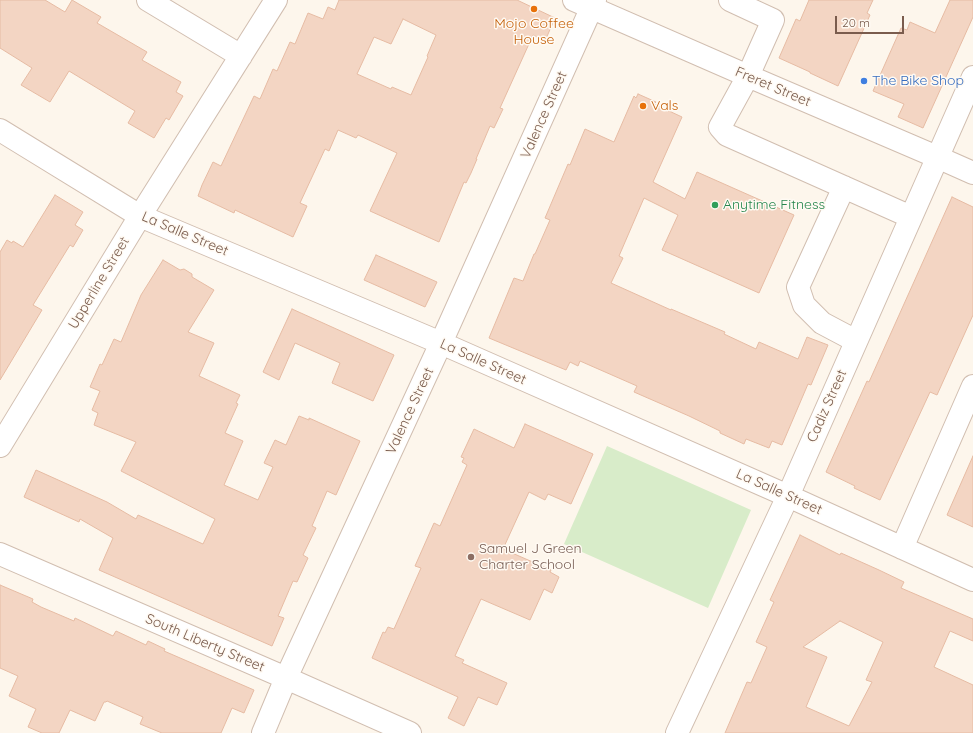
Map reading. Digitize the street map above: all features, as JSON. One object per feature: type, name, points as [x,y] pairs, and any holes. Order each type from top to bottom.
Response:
[{"type":"street","points":[[148,0],[241,56]]},
{"type":"street","name":"Upperline Street","points":[[0,446],[140,216],[276,0]]},
{"type":"street","points":[[730,0],[773,20],[748,76],[720,127],[727,135],[911,216]]},
{"type":"street","name":"Freret Street","points":[[587,3],[748,76],[973,173]]},
{"type":"street","name":"Valence Street","points":[[263,733],[286,678],[442,343],[587,3]]},
{"type":"street","name":"Cadiz Street","points":[[677,733],[788,496],[973,77]]},
{"type":"street","name":"La Salle Street","points":[[0,130],[140,216],[442,343],[788,496],[973,580]]},
{"type":"street","points":[[844,187],[798,287],[804,305],[822,323],[856,341]]},
{"type":"street","points":[[902,548],[973,386]]},
{"type":"street","name":"South Liberty Street","points":[[0,554],[410,733]]},
{"type":"green space","points":[[607,446],[751,510],[708,608],[564,544]]},
{"type":"building","points":[[0,0],[45,0],[65,12],[72,0],[101,17],[97,23],[147,52],[142,60],[181,82],[176,92],[183,96],[169,120],[166,118],[154,138],[128,123],[135,111],[69,71],[50,102],[21,85],[32,68],[0,48]]},
{"type":"building","points":[[339,0],[517,0],[555,18],[545,41],[533,35],[500,108],[503,109],[494,128],[490,126],[471,173],[466,183],[464,182],[439,242],[370,211],[397,153],[358,135],[356,138],[338,130],[329,151],[325,149],[300,203],[307,206],[293,237],[235,210],[234,213],[198,196],[213,162],[221,166],[254,96],[260,99],[273,69],[277,71],[290,42],[295,44],[308,13],[323,19],[328,7],[335,10]],"holes":[[[403,19],[436,35],[411,95],[392,87],[391,89],[357,74],[374,37],[391,44]]]},
{"type":"building","points":[[809,0],[873,0],[867,13],[870,15],[838,86],[779,58],[796,19],[800,21]]},
{"type":"building","points":[[950,0],[973,0],[973,17],[923,128],[898,117],[904,104],[873,91],[901,28],[907,30],[910,22],[935,33]]},
{"type":"building","points":[[638,94],[656,102],[654,104],[682,117],[653,182],[685,199],[697,172],[794,215],[759,293],[662,250],[678,215],[644,198],[619,256],[623,258],[611,283],[725,332],[724,334],[756,349],[759,342],[798,359],[807,337],[828,345],[811,385],[808,384],[782,445],[772,441],[769,448],[746,439],[744,444],[689,416],[634,392],[637,386],[580,361],[578,366],[570,362],[566,370],[489,338],[514,278],[523,281],[550,220],[545,218],[585,129],[614,142],[634,96],[636,98]]},
{"type":"building","points":[[55,195],[83,212],[75,225],[83,230],[73,247],[70,245],[33,305],[42,310],[0,380],[0,252],[7,240],[12,243],[13,241],[23,247]]},
{"type":"building","points":[[952,197],[973,207],[973,315],[937,395],[930,392],[880,500],[854,488],[855,486],[826,472],[867,381],[869,382]]},
{"type":"building","points":[[376,255],[437,282],[425,307],[364,280]]},
{"type":"building","points":[[163,260],[180,270],[184,269],[192,274],[192,277],[214,290],[188,332],[214,343],[199,376],[240,395],[236,403],[238,404],[225,433],[243,441],[224,485],[258,500],[273,467],[264,463],[275,440],[286,445],[299,416],[309,420],[309,418],[360,441],[336,495],[327,491],[312,526],[316,528],[303,555],[308,558],[297,582],[293,581],[278,616],[284,618],[272,646],[99,570],[113,538],[80,519],[79,522],[24,497],[36,470],[107,502],[136,519],[138,515],[203,544],[215,519],[121,471],[136,442],[94,425],[98,413],[92,410],[100,391],[90,387],[100,364],[102,365],[114,339],[121,342],[141,295]]},
{"type":"building","points":[[292,309],[394,355],[373,401],[332,383],[340,363],[295,343],[279,380],[263,372]]},
{"type":"building","name":"Samuel J Green Charter School","points":[[525,424],[593,454],[571,504],[548,494],[545,500],[529,492],[503,549],[551,570],[550,572],[559,577],[552,593],[544,589],[530,620],[481,599],[455,656],[464,660],[462,663],[507,683],[497,705],[478,697],[464,726],[448,718],[458,697],[372,658],[383,632],[385,633],[388,627],[394,629],[421,568],[415,566],[434,523],[440,526],[467,465],[462,462],[464,458],[461,457],[474,429],[514,448]]},
{"type":"building","points":[[973,456],[973,527],[947,515]]},
{"type":"building","points":[[800,535],[840,555],[841,553],[904,582],[901,588],[973,619],[973,641],[950,631],[934,667],[973,685],[973,733],[725,733],[747,682],[751,683],[767,647],[756,642],[774,602],[770,600]],"holes":[[[840,621],[883,642],[866,680],[872,682],[849,726],[806,707],[827,657],[803,647]]]},
{"type":"building","points":[[0,585],[33,599],[32,602],[41,607],[74,621],[75,618],[113,636],[116,631],[146,645],[148,641],[165,649],[164,651],[254,690],[244,713],[232,708],[221,733],[162,733],[140,724],[143,717],[107,701],[104,702],[95,721],[70,710],[59,733],[42,733],[28,727],[36,709],[9,696],[18,676],[0,668]]},
{"type":"place","name":"Mojo Coffee House","points":[[534,9]]},
{"type":"place","name":"The Bike Shop","points":[[864,81]]},
{"type":"place","name":"Vals","points":[[643,106]]},
{"type":"place","name":"Anytime Fitness","points":[[715,205]]},
{"type":"place","name":"Samuel J Green Charter School","points":[[471,557]]}]
